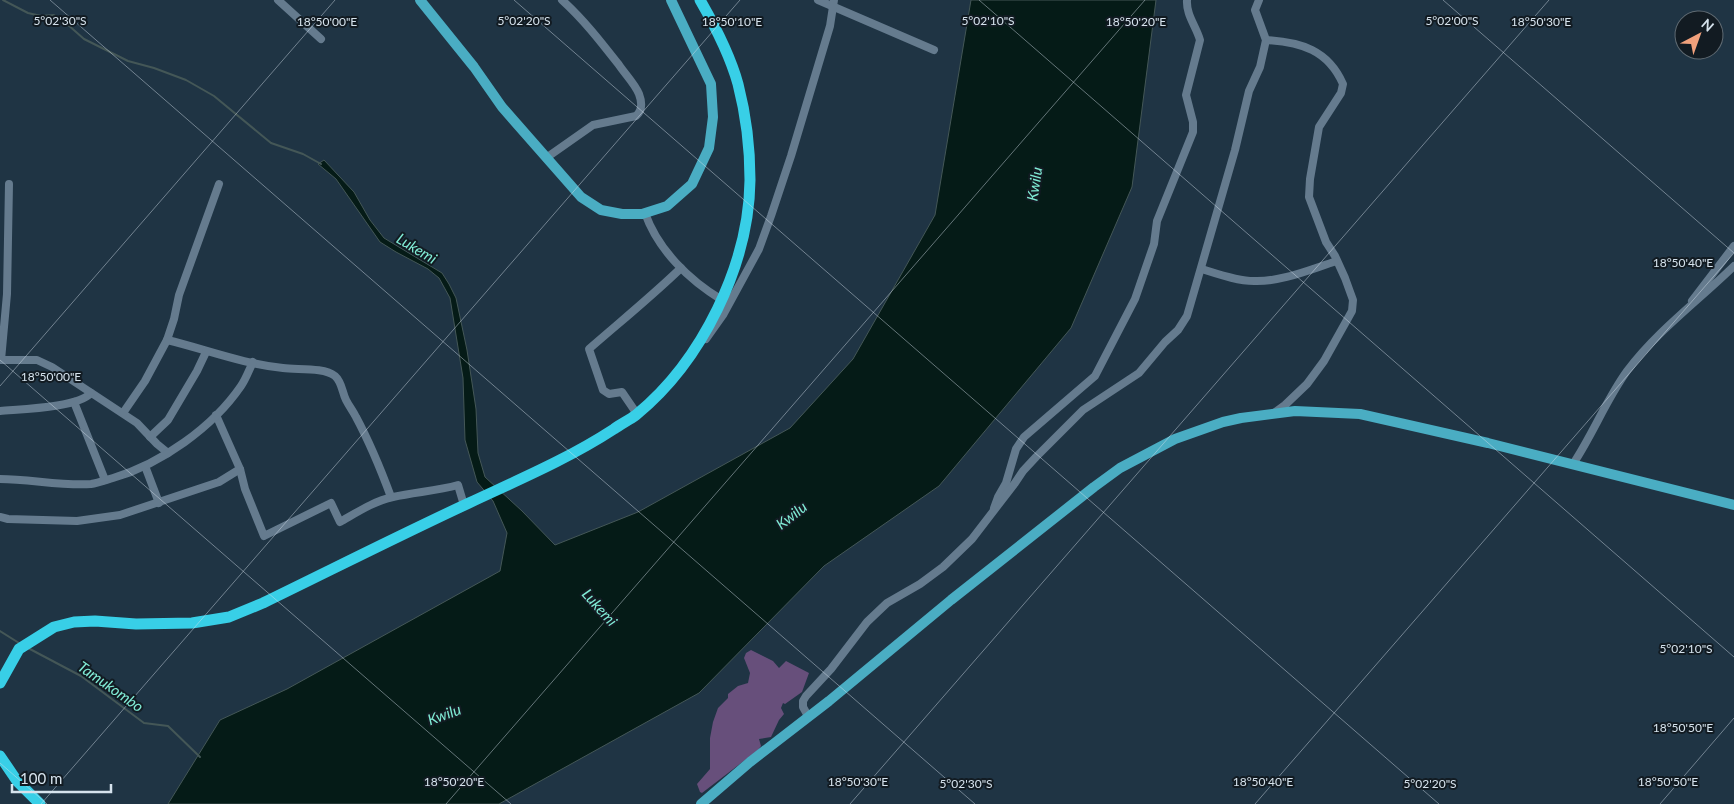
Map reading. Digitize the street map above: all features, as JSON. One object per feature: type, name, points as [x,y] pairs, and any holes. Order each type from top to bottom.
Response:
[{"type":"highway","points":[[0,683],[19,649],[54,627],[74,622],[95,621],[136,624],[192,623],[229,617],[269,600],[535,472],[597,440],[637,414],[684,364],[709,327],[722,300],[736,261],[748,203],[750,180],[748,144],[737,83],[720,38],[700,0]]},
{"type":"highway","points":[[0,756],[17,781],[40,804]]},
{"type":"main road","points":[[420,0],[474,67],[502,107],[582,197],[601,210],[622,214],[645,213],[667,206],[692,184],[709,148],[713,118],[711,84],[672,0]]},
{"type":"main road","points":[[701,804],[808,716],[1120,468],[1174,439],[1196,431],[1241,418],[1295,411],[1360,414],[1434,430],[1734,505]]},
{"type":"street","points":[[278,0],[321,39]]},
{"type":"street","points":[[546,158],[593,125],[636,116],[642,108],[639,95],[632,83],[590,27],[562,0]]},
{"type":"street","points":[[818,0],[833,3],[934,50]]},
{"type":"street","points":[[994,511],[994,504],[1006,483],[1016,449],[1024,437],[1095,376],[1135,299],[1154,244],[1157,221],[1193,132],[1193,122],[1186,95],[1200,40],[1198,31],[1188,14],[1187,0]]},
{"type":"street","points":[[808,716],[803,701],[806,696],[831,669],[867,622],[887,604],[920,584],[943,567],[972,539],[1016,484],[1023,471],[1069,422],[1094,401],[1139,373],[1165,342],[1178,330],[1187,316],[1235,150],[1249,92],[1260,68],[1266,40],[1256,10],[1258,0]]},
{"type":"street","points":[[684,364],[704,342],[723,315],[759,249],[772,216],[797,137],[830,26],[833,3]]},
{"type":"street","points":[[1266,40],[1287,41],[1314,51],[1332,65],[1343,84],[1341,93],[1319,127],[1310,179],[1309,197],[1326,242],[1345,278],[1353,300],[1352,311],[1324,361],[1307,384],[1274,414]]},
{"type":"street","points":[[9,184],[7,294],[1,360],[37,360],[52,367],[137,423],[168,453]]},
{"type":"street","points":[[123,413],[145,381],[167,340],[179,295],[219,184]]},
{"type":"street","points":[[645,213],[654,234],[681,268],[705,290],[722,300]]},
{"type":"street","points":[[1683,313],[1734,246]]},
{"type":"street","points":[[1202,269],[1228,277],[1254,281],[1273,280],[1337,261]]},
{"type":"street","points":[[1572,464],[1592,434],[1618,384],[1628,370],[1665,328],[1734,266]]},
{"type":"street","points":[[637,414],[622,392],[609,394],[603,390],[589,349],[621,320],[650,298],[681,268]]},
{"type":"street","points":[[167,340],[206,352],[281,368],[326,371],[334,375],[339,380],[392,497]]},
{"type":"street","points":[[150,437],[168,420],[206,352]]},
{"type":"street","points":[[0,479],[16,479],[44,484],[92,484],[145,466],[168,453],[202,428],[216,415],[242,386],[253,362]]},
{"type":"street","points":[[0,411],[74,402],[87,398],[91,393]]},
{"type":"street","points":[[74,402],[105,480]]},
{"type":"street","points":[[216,415],[240,469],[245,489],[264,536],[331,503],[340,522],[378,502],[392,497],[438,491],[458,485],[466,504]]},
{"type":"street","points":[[145,466],[159,503]]},
{"type":"street","points":[[0,517],[8,519],[77,521],[120,515],[219,482],[240,469]]},
{"type":"shaded area","points":[[751,650],[773,661],[779,668],[786,661],[809,673],[802,692],[785,704],[783,703],[781,708],[784,714],[771,737],[759,739],[761,746],[758,750],[702,793],[697,784],[710,769],[710,738],[713,722],[718,708],[728,698],[728,694],[738,686],[748,683],[750,673],[744,658],[746,653]]},
{"type":"water","name":"Kwilu","points":[[971,0],[1156,0],[1132,187],[1071,328],[939,486],[824,566],[699,693],[499,804],[168,804],[220,720],[287,689],[500,571],[507,533],[493,501],[477,482],[465,440],[463,378],[450,298],[439,278],[428,269],[380,242],[336,179],[318,164],[324,160],[354,192],[370,220],[384,238],[442,273],[449,284],[456,298],[467,350],[476,409],[478,453],[485,477],[555,545],[638,512],[790,428],[853,359],[935,215]]},
{"type":"waterway","name":"Lukemi","points":[[3,0],[28,13],[41,16],[54,15],[84,39],[128,61],[186,80],[214,96],[271,143],[303,154],[321,164]]},
{"type":"waterway","name":"Tamukombo","points":[[0,631],[19,643]]},
{"type":"waterway","name":"Tamukombo","points":[[28,648],[81,676],[144,723],[168,726],[200,757]]}]
